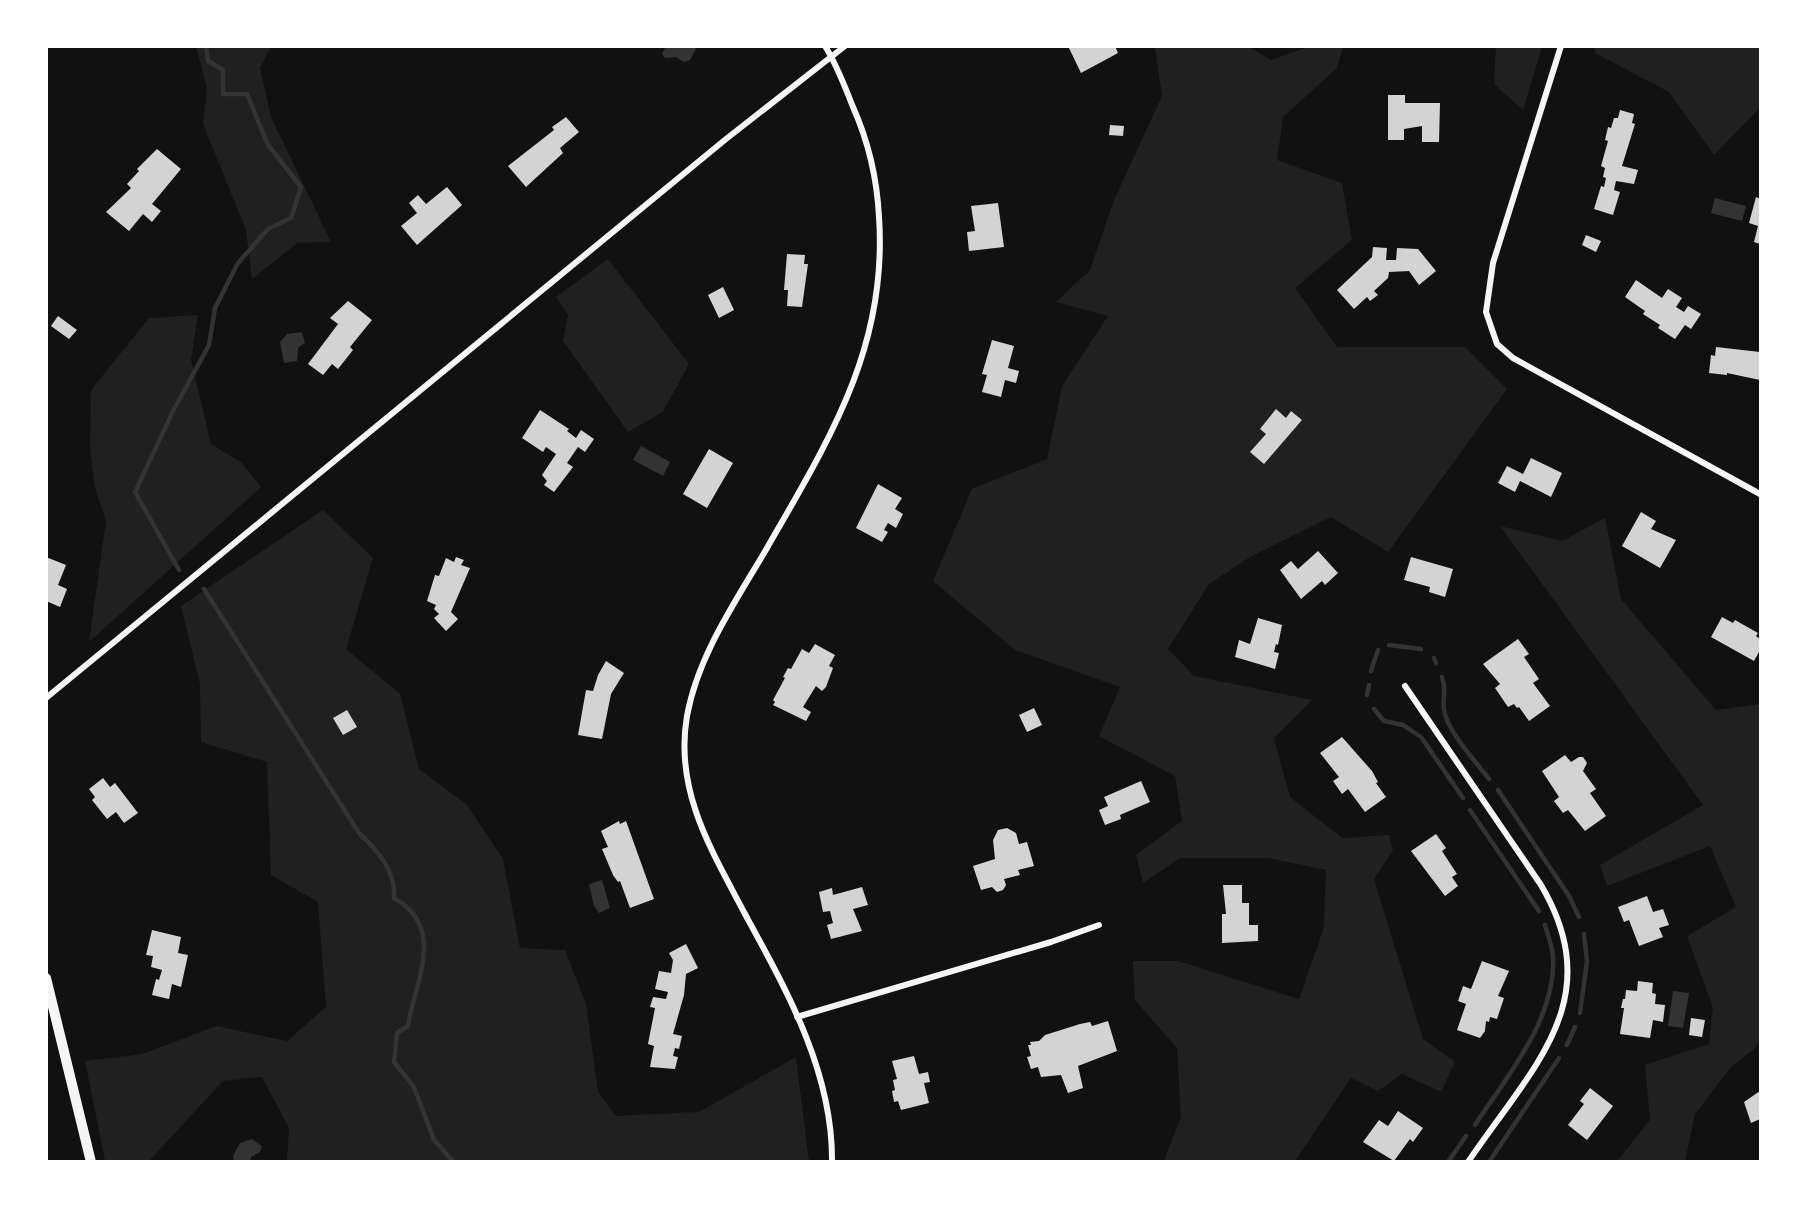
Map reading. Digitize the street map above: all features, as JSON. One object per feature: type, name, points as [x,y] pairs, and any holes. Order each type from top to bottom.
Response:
[{"type":"street","points":[[825,46],[867,136],[878,185],[881,247],[871,331],[854,385],[828,440],[708,652],[695,685],[684,735],[689,797],[704,838],[797,1017],[819,1065],[833,1134],[832,1161]]},
{"type":"street","points":[[46,698],[831,55],[845,46]]},
{"type":"street","points":[[1561,46],[1493,263],[1486,312],[1497,344],[1513,358],[1761,494]]},
{"type":"street","points":[[1404,686],[1557,911],[1569,959],[1567,997],[1548,1045],[1468,1161]]},
{"type":"street","points":[[797,1017],[1051,942],[1099,925]]},
{"type":"street","points":[[46,978],[91,1161]]},
{"type":"shaded area","points":[[666,46],[696,49],[690,60],[684,62],[676,57],[665,58],[662,54]]},
{"type":"shaded area","points":[[196,47],[271,47],[260,68],[271,117],[331,242],[297,243],[252,279],[246,230],[203,124],[207,88]]},
{"type":"shaded area","points":[[1155,47],[1249,47],[1271,60],[1308,47],[1343,47],[1337,68],[1283,117],[1277,160],[1342,183],[1352,240],[1295,288],[1337,347],[1465,347],[1507,389],[1388,552],[1331,517],[1250,557],[1209,584],[1168,649],[1194,676],[1312,700],[1274,738],[1290,797],[1342,838],[1389,835],[1393,850],[1374,879],[1423,1039],[1455,1062],[1441,1092],[1402,1074],[1378,1091],[1351,1078],[1295,1161],[1164,1161],[1181,1117],[1177,1048],[1135,1000],[1133,961],[1178,961],[1299,999],[1324,927],[1326,870],[1269,858],[1180,858],[1143,883],[1136,855],[1182,821],[1175,776],[1099,736],[1120,687],[1015,650],[933,581],[972,489],[1047,459],[1062,386],[1108,316],[1056,302],[1090,270],[1114,200],[1162,96]]},
{"type":"shaded area","points":[[1496,47],[1542,47],[1523,110],[1494,84]]},
{"type":"shaded area","points":[[1594,47],[1760,47],[1760,108],[1714,155],[1669,92],[1595,53]]},
{"type":"shaded area","points":[[1715,198],[1746,206],[1742,221],[1711,213]]},
{"type":"shaded area","points":[[608,259],[689,364],[663,412],[628,432],[563,341],[568,315],[556,297]]},
{"type":"shaded area","points":[[198,315],[191,360],[211,444],[242,463],[261,487],[89,642],[106,521],[95,488],[90,448],[91,390],[149,318]]},
{"type":"shaded area","points":[[302,332],[305,343],[298,348],[297,361],[284,363],[280,342],[287,334]]},
{"type":"shaded area","points":[[641,446],[670,462],[663,476],[633,460]]},
{"type":"shaded area","points":[[323,510],[373,558],[346,649],[400,694],[419,769],[467,805],[503,859],[520,948],[565,950],[586,1004],[598,1092],[616,1116],[699,1112],[796,1057],[809,1161],[287,1161],[289,1128],[262,1077],[223,1081],[149,1161],[105,1161],[85,1061],[143,1054],[216,1026],[287,1041],[326,1007],[318,902],[271,875],[267,762],[201,742],[200,684],[181,606]]},
{"type":"shaded area","points":[[1605,518],[1621,599],[1716,710],[1760,704],[1760,1044],[1731,1067],[1695,1114],[1685,1161],[1617,1161],[1650,1120],[1645,1065],[1709,1044],[1713,1008],[1687,936],[1736,907],[1710,846],[1607,886],[1600,865],[1703,805],[1500,526],[1562,541]]},
{"type":"shaded area","points":[[602,880],[610,908],[599,913],[594,906],[589,884]]},
{"type":"shaded area","points":[[1673,991],[1689,993],[1683,1028],[1668,1026]]},
{"type":"shaded area","points":[[252,1139],[262,1146],[260,1152],[251,1157],[250,1161],[234,1161],[233,1156],[240,1143]]},
{"type":"building","points":[[1068,46],[1115,46],[1118,53],[1081,73]]},
{"type":"building","points":[[1388,95],[1405,95],[1405,103],[1440,103],[1439,142],[1422,142],[1422,126],[1404,129],[1404,140],[1388,140]]},
{"type":"building","points":[[1620,110],[1634,114],[1632,123],[1635,124],[1622,166],[1638,170],[1634,184],[1616,181],[1614,190],[1620,192],[1613,215],[1594,209],[1606,178],[1603,177],[1605,168],[1601,166],[1608,141],[1605,140],[1608,127],[1611,128]]},
{"type":"building","points":[[566,117],[579,132],[560,148],[563,153],[526,187],[508,166],[554,130],[552,127]]},
{"type":"building","points":[[1110,125],[1124,126],[1123,136],[1109,135]]},
{"type":"building","points":[[157,149],[181,169],[152,204],[161,211],[152,222],[143,214],[129,231],[106,212],[131,188],[127,184],[139,171],[137,169]]},
{"type":"building","points":[[447,187],[462,205],[417,245],[401,226],[417,213],[409,203],[418,195],[426,204]]},
{"type":"building","points":[[1756,197],[1760,199],[1760,244],[1754,242],[1758,226],[1749,223]]},
{"type":"building","points":[[998,203],[1004,247],[969,251],[967,232],[975,231],[971,206]]},
{"type":"building","points":[[1586,235],[1601,241],[1596,252],[1582,245]]},
{"type":"building","points":[[1373,247],[1387,248],[1386,260],[1396,260],[1397,248],[1418,249],[1436,271],[1419,285],[1409,271],[1389,272],[1388,278],[1374,291],[1378,295],[1370,301],[1367,297],[1354,309],[1337,290],[1372,257]]},
{"type":"building","points":[[787,254],[805,255],[804,264],[808,264],[802,307],[787,306],[788,290],[784,290]]},
{"type":"building","points":[[1636,280],[1662,298],[1668,289],[1682,298],[1676,307],[1684,312],[1688,306],[1701,314],[1691,329],[1685,325],[1675,339],[1658,328],[1660,325],[1643,314],[1645,311],[1625,297]]},
{"type":"building","points":[[723,287],[734,310],[719,318],[708,295]]},
{"type":"building","points":[[348,301],[372,320],[350,347],[353,350],[338,369],[332,364],[323,375],[308,364],[338,324],[330,318]]},
{"type":"building","points":[[58,316],[77,330],[69,339],[51,326]]},
{"type":"building","points":[[992,340],[1014,346],[1008,368],[1019,371],[1016,383],[1005,380],[1001,397],[982,392],[987,375],[982,374]]},
{"type":"building","points":[[1716,347],[1760,352],[1760,380],[1727,373],[1727,375],[1709,373],[1711,355],[1715,356]]},
{"type":"building","points":[[1276,409],[1286,418],[1291,411],[1302,420],[1264,464],[1250,452],[1266,434],[1260,429]]},
{"type":"building","points":[[540,410],[569,429],[567,431],[576,438],[581,430],[594,439],[585,452],[578,447],[567,463],[573,467],[554,492],[544,485],[547,481],[542,475],[556,454],[546,447],[543,452],[522,438]]},
{"type":"building","points":[[709,449],[733,463],[707,508],[683,494]]},
{"type":"building","points":[[1531,458],[1562,473],[1551,497],[1520,481],[1515,492],[1498,483],[1507,466],[1523,474]]},
{"type":"building","points":[[878,484],[902,498],[895,509],[903,514],[896,528],[888,523],[884,530],[888,532],[882,542],[856,528]]},
{"type":"building","points":[[1641,512],[1656,521],[1651,529],[1676,540],[1660,568],[1622,546]]},
{"type":"building","points":[[1318,551],[1338,573],[1325,585],[1322,581],[1301,599],[1280,570],[1291,561],[1298,569]]},
{"type":"building","points":[[46,557],[66,565],[58,585],[67,589],[60,607],[46,601]]},
{"type":"building","points":[[456,557],[464,560],[461,565],[470,568],[451,612],[458,619],[446,631],[434,618],[439,614],[434,609],[436,605],[427,601],[435,575],[439,576],[446,558],[454,562]]},
{"type":"building","points":[[1411,557],[1453,569],[1445,597],[1429,592],[1430,587],[1404,580]]},
{"type":"building","points":[[1722,617],[1733,623],[1735,620],[1758,633],[1756,636],[1760,639],[1760,650],[1754,661],[1711,637]]},
{"type":"building","points":[[1258,618],[1282,625],[1278,645],[1276,644],[1274,652],[1279,653],[1275,669],[1235,657],[1239,640],[1250,644]]},
{"type":"building","points":[[1518,639],[1529,654],[1524,657],[1539,679],[1533,683],[1550,706],[1529,721],[1519,707],[1517,708],[1514,704],[1508,707],[1495,688],[1500,684],[1483,664]]},
{"type":"building","points":[[815,644],[835,655],[829,666],[833,668],[826,687],[822,691],[816,686],[803,707],[811,712],[806,721],[773,705],[775,702],[773,700],[788,668],[791,669],[802,649],[809,653]]},
{"type":"building","points":[[606,661],[624,673],[611,694],[602,739],[578,735],[586,690],[593,691]]},
{"type":"building","points":[[1034,708],[1042,725],[1027,732],[1019,715]]},
{"type":"building","points":[[347,710],[357,727],[343,735],[333,718]]},
{"type":"building","points":[[1342,737],[1372,771],[1378,782],[1376,783],[1386,797],[1365,812],[1348,789],[1342,794],[1333,781],[1339,777],[1320,753]]},
{"type":"building","points":[[1565,755],[1571,762],[1583,757],[1587,763],[1583,771],[1596,789],[1590,793],[1606,816],[1585,831],[1568,810],[1563,813],[1554,801],[1559,797],[1542,771]]},
{"type":"building","points":[[103,778],[110,787],[115,783],[138,813],[124,823],[116,812],[107,819],[92,800],[95,797],[89,789]]},
{"type":"building","points":[[1141,781],[1150,802],[1120,815],[1121,819],[1105,825],[1099,810],[1108,806],[1104,797]]},
{"type":"building","points":[[619,821],[620,824],[626,821],[654,899],[630,908],[620,881],[618,882],[613,875],[602,849],[608,847],[601,831]]},
{"type":"building","points":[[1007,828],[1016,833],[1019,844],[1027,842],[1034,866],[1018,870],[1020,875],[1004,879],[1006,885],[1003,890],[997,892],[992,887],[981,890],[973,866],[995,859],[993,840],[998,830]]},
{"type":"building","points":[[1436,834],[1446,848],[1442,851],[1457,874],[1452,877],[1458,886],[1445,896],[1411,851]]},
{"type":"building","points":[[1223,885],[1242,885],[1242,903],[1249,903],[1249,925],[1258,925],[1258,941],[1222,943],[1222,914],[1226,914]]},
{"type":"building","points":[[862,887],[868,905],[853,909],[862,931],[831,939],[827,925],[833,923],[830,911],[823,912],[819,892],[832,888],[833,895]]},
{"type":"building","points":[[1647,896],[1653,912],[1663,909],[1669,925],[1659,928],[1663,937],[1639,946],[1629,920],[1624,922],[1618,907]]},
{"type":"building","points":[[152,930],[181,937],[178,953],[188,955],[181,987],[172,984],[169,999],[152,995],[156,979],[159,980],[162,970],[151,967],[153,956],[146,955]]},
{"type":"building","points":[[686,944],[698,968],[686,974],[684,995],[673,1034],[682,1036],[679,1049],[675,1048],[673,1056],[678,1057],[675,1069],[650,1067],[654,1046],[648,1044],[655,1008],[650,1007],[653,997],[666,999],[668,992],[655,989],[659,971],[671,973],[673,960],[669,953]]},
{"type":"building","points":[[1482,961],[1509,971],[1498,996],[1504,998],[1497,1019],[1490,1017],[1489,1022],[1486,1021],[1485,1031],[1480,1038],[1457,1030],[1466,1004],[1458,1001],[1463,986],[1471,989]]},
{"type":"building","points":[[1638,981],[1653,983],[1652,993],[1656,994],[1655,1004],[1665,1005],[1663,1022],[1653,1020],[1650,1038],[1620,1034],[1624,1008],[1621,1008],[1626,990],[1637,991]]},
{"type":"building","points":[[1691,1018],[1705,1020],[1702,1037],[1689,1035]]},
{"type":"building","points":[[1108,1021],[1117,1051],[1078,1066],[1083,1088],[1068,1093],[1061,1075],[1041,1077],[1038,1067],[1031,1069],[1027,1057],[1031,1056],[1028,1045],[1031,1045],[1030,1042],[1039,1041],[1045,1035],[1080,1024],[1090,1022],[1092,1026]]},
{"type":"building","points":[[914,1056],[919,1074],[928,1072],[930,1082],[924,1083],[929,1103],[901,1110],[898,1101],[894,1102],[893,1080],[897,1079],[892,1061]]},
{"type":"building","points":[[1590,1088],[1613,1106],[1587,1140],[1568,1125],[1584,1104],[1580,1101]]},
{"type":"building","points":[[1760,1091],[1760,1119],[1751,1123],[1744,1102]]},
{"type":"building","points":[[1398,1111],[1423,1128],[1413,1142],[1410,1139],[1394,1161],[1363,1142],[1379,1120],[1388,1126]]},
{"type":"waterway","points":[[179,570],[135,492],[173,411],[209,345],[215,308],[238,263],[268,229],[291,218],[301,187],[268,145],[247,94],[223,94],[223,70],[208,61],[206,46]]},
{"type":"waterway","points":[[204,589],[359,833],[373,847],[389,870],[394,898],[410,910],[420,924],[424,940],[421,974],[408,1026],[397,1033],[394,1062],[414,1087],[434,1140],[454,1162]]},
{"type":"waterway","points":[[1389,645],[1421,649]]},
{"type":"waterway","points":[[1371,671],[1378,650]]},
{"type":"waterway","points":[[1434,658],[1436,663]]},
{"type":"waterway","points":[[1442,677],[1444,706],[1450,727],[1489,779]]},
{"type":"waterway","points":[[1367,695],[1369,685]]},
{"type":"waterway","points":[[1374,709],[1384,721],[1403,725],[1421,737],[1463,798]]},
{"type":"waterway","points":[[1498,790],[1569,896],[1579,917]]},
{"type":"waterway","points":[[1470,810],[1539,911]]},
{"type":"waterway","points":[[1475,1125],[1528,1045],[1547,1002],[1552,979],[1553,956],[1545,925]]},
{"type":"waterway","points":[[1580,1013],[1587,961],[1584,934]]},
{"type":"waterway","points":[[1567,1045],[1575,1027]]},
{"type":"waterway","points":[[1489,1162],[1559,1058]]},
{"type":"waterway","points":[[1448,1162],[1466,1136]]}]
